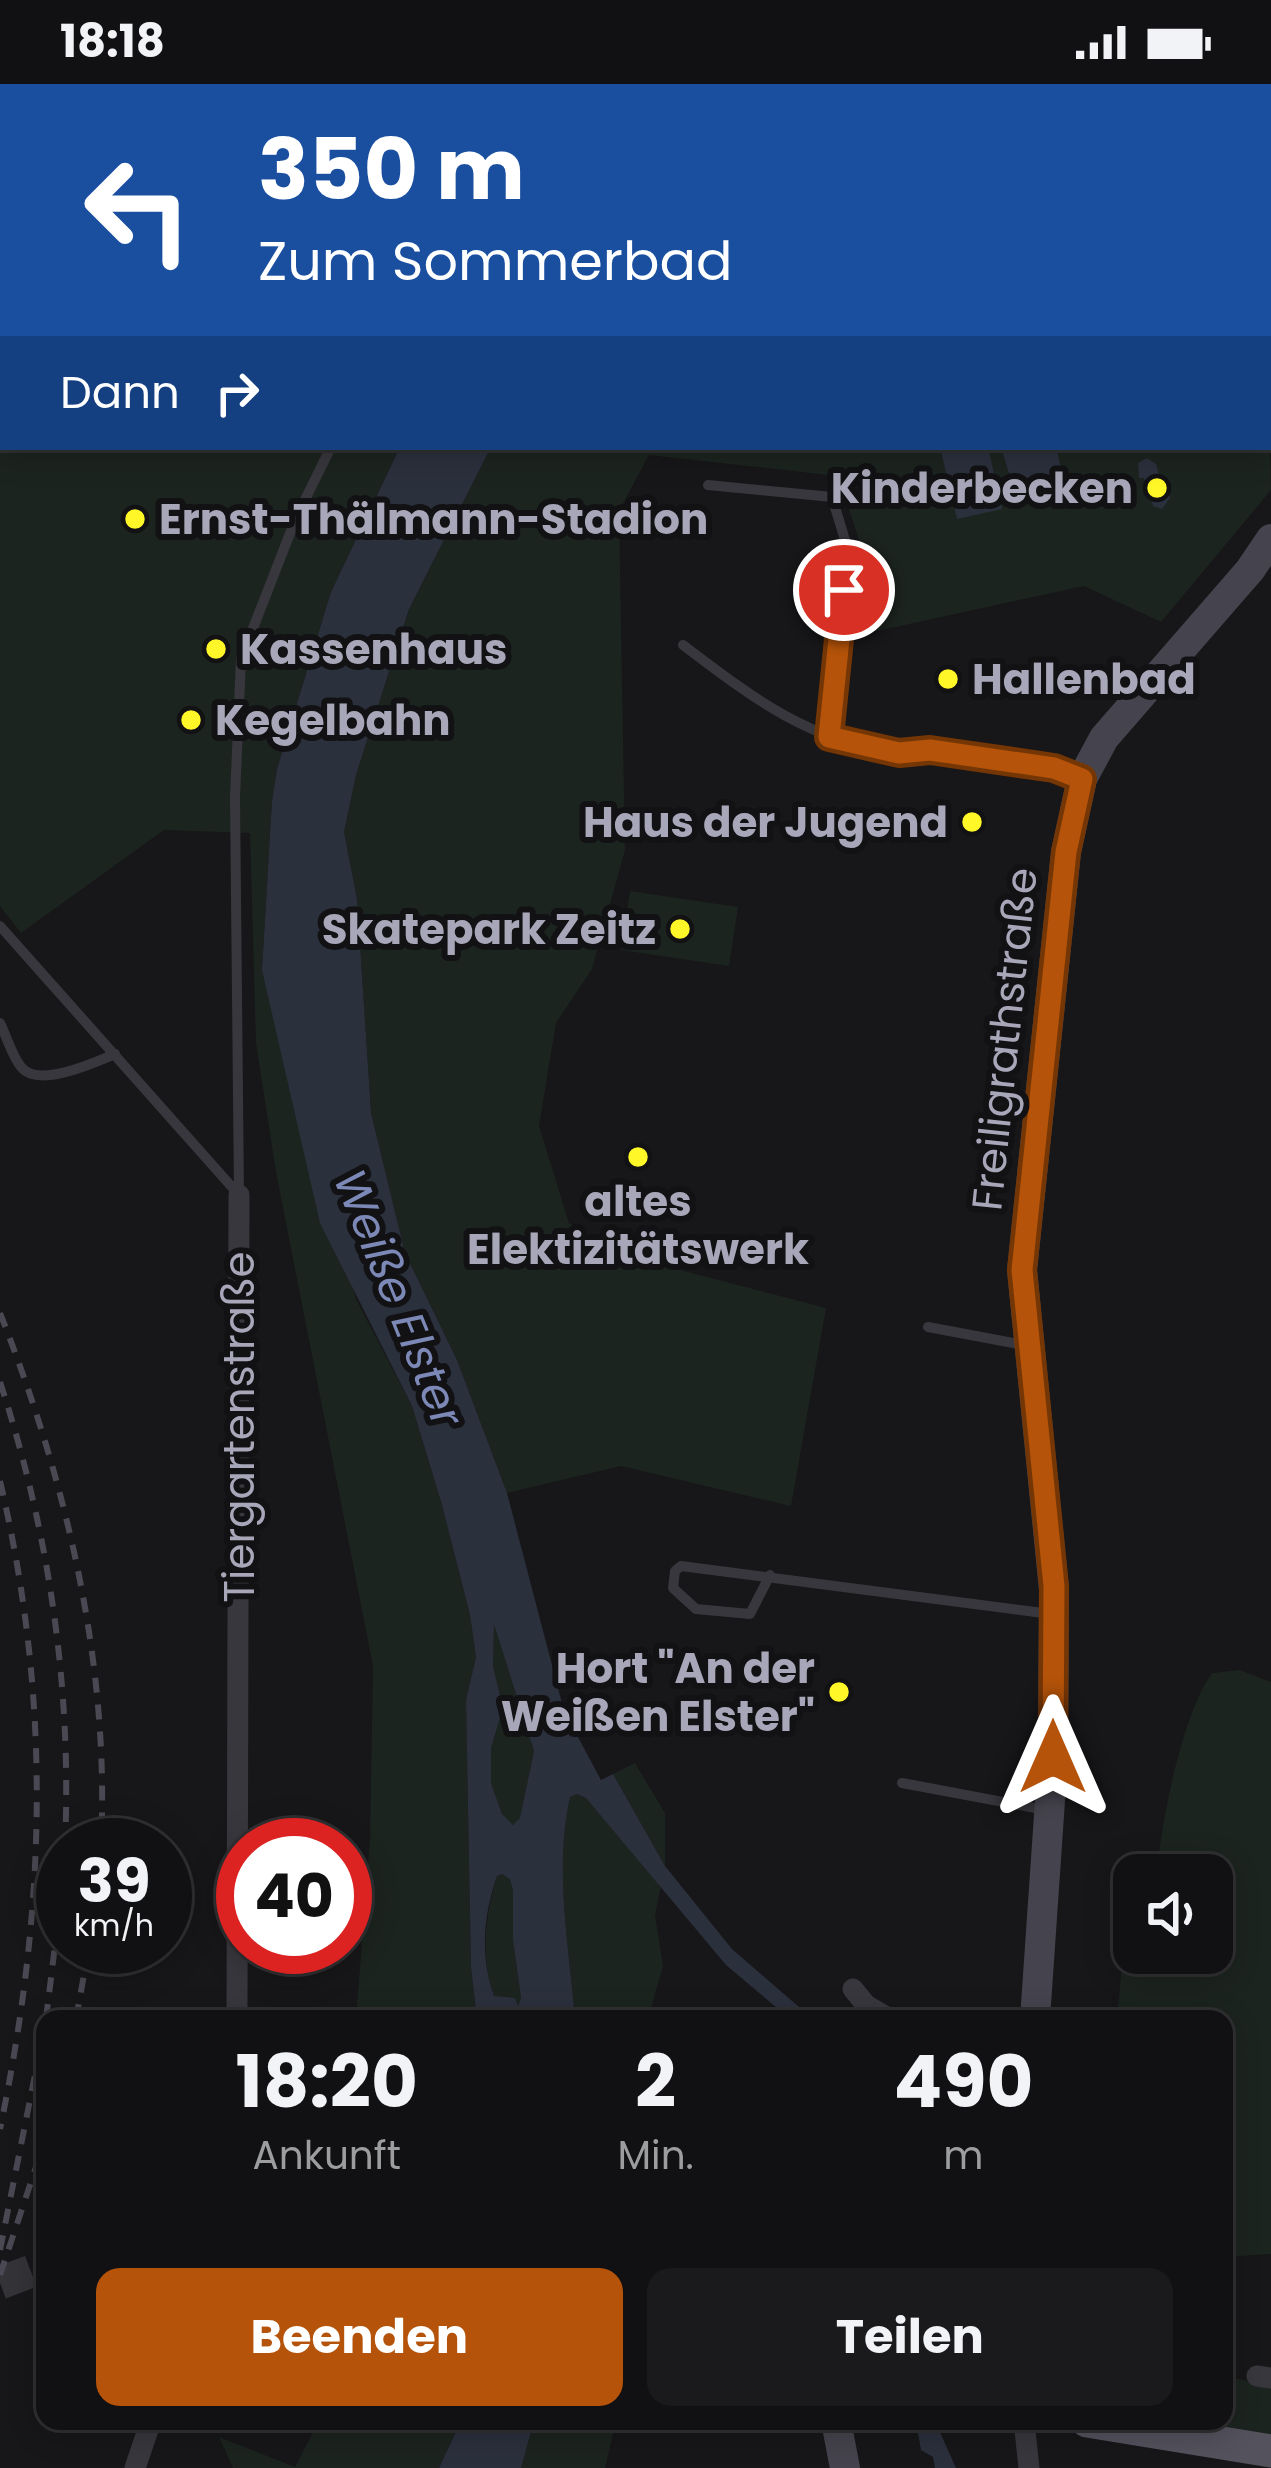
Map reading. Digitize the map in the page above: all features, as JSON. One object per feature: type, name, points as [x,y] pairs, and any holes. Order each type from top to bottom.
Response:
[{"type":"main road","points":[[1142,2430],[1271,2451]]},
{"type":"street","name":"Freiligrathstraße","points":[[1036,2010],[1050,1810],[1054,1615],[1051,1535],[1022,1270],[1066,852],[1082,779],[1104,738],[1250,570],[1271,539]]},
{"type":"street","name":"Tiergartenstraße","points":[[237,2010],[238,1196]]},
{"type":"street","points":[[853,1989],[875,2010]]},
{"type":"street","points":[[134,2468],[148,2430]]},
{"type":"street","points":[[838,2430],[845,2468]]},
{"type":"street","points":[[1025,2430],[1029,2468]]},
{"type":"lane","points":[[238,1196],[235,797],[241,659],[296,518],[330,450]]},
{"type":"lane","points":[[707,484],[832,497],[848,550],[829,737]]},
{"type":"lane","points":[[682,645],[793,724],[829,737],[899,753],[930,750],[1054,768],[1082,779]]},
{"type":"lane","name":"Tiergartenstraße","points":[[0,926],[238,1196]]},
{"type":"lane","points":[[0,1023],[23,1069],[31,1074],[77,1070],[115,1054]]},
{"type":"lane","points":[[928,1327],[1028,1345]]},
{"type":"lane","points":[[770,1575],[750,1614],[696,1610],[673,1588],[672,1578],[681,1566],[770,1575],[1054,1615]]},
{"type":"lane","points":[[902,1783],[1050,1810]]},
{"type":"shaded area","points":[[0,450],[399,450],[331,592],[277,769],[262,970],[356,1299],[412,1406],[470,1615],[476,1657],[466,1700],[476,2010],[357,2010],[360,1974],[372,1974],[373,1666],[276,1172],[256,1043],[250,833],[164,830],[21,933],[0,906]]},
{"type":"shaded area","points":[[489,450],[1270,450],[1271,490],[1161,622],[1084,586],[877,631],[860,543],[838,476],[649,455],[619,511],[625,850],[592,969],[556,1023],[539,1126],[569,1223],[634,1258],[826,1308],[791,1506],[621,1466],[507,1493],[457,1360],[405,1253],[371,1113],[357,899],[344,832],[356,775],[409,609]]},
{"type":"shaded area","name":"Skatepark Zeitz","points":[[630,891],[738,907],[729,966],[621,950]]},
{"type":"shaded area","points":[[494,1621],[534,1751],[520,1819],[512,1826],[502,1814],[491,1783],[491,1748],[503,1708],[493,1666]]},
{"type":"shaded area","points":[[1240,1670],[1271,1682],[1271,2254],[1233,2256],[1233,2010],[1118,2010],[1121,1974],[1233,1974],[1233,1854],[1159,1854],[1175,1770],[1201,1691],[1212,1673]]},
{"type":"shaded area","points":[[635,1763],[665,1813],[665,1866],[613,1774]]},
{"type":"shaded area","points":[[570,1796],[586,1798],[661,1885],[655,1915],[663,1966],[651,2010],[574,2010],[564,1908],[563,1851]]},
{"type":"shaded area","points":[[497,1876],[510,1878],[513,1890],[518,2006],[494,1996],[487,1965],[490,1907]]},
{"type":"shaded area","points":[[1233,2378],[1271,2386],[1271,2441],[1215,2430],[1233,2430]]},
{"type":"shaded area","points":[[314,2430],[457,2430],[439,2468],[233,2468],[219,2437],[295,2467]]},
{"type":"shaded area","points":[[532,2430],[614,2430],[605,2468],[521,2468]]},
{"type":"water","name":"Weiße Elster","points":[[399,450],[489,450],[409,609],[356,775],[344,832],[357,899],[371,1113],[405,1253],[457,1360],[507,1493],[564,1711],[601,1780],[613,1774],[665,1866],[732,1949],[803,2010],[779,2010],[726,1965],[586,1798],[577,1794],[570,1797],[563,1852],[574,2010],[476,2010],[466,1700],[476,1657],[470,1615],[412,1406],[320,1223],[262,970],[277,769],[331,592]],"holes":[[[494,1624],[534,1751],[520,1818],[513,1825],[502,1814],[491,1783],[491,1748],[503,1708],[493,1666]],[[497,1876],[510,1879],[521,1998],[518,2006],[515,1998],[494,1996],[485,1936]]]},
{"type":"water","points":[[941,450],[989,450],[1002,509],[957,519]]},
{"type":"water","points":[[1002,450],[1057,450],[1064,480],[1059,495],[1033,503],[1016,497]]},
{"type":"water","name":"Kinderbecken","points":[[1147,458],[1156,464],[1160,478],[1165,477],[1170,498],[1162,509],[1153,506],[1144,478],[1139,478],[1138,463]]},
{"type":"water","points":[[457,2430],[532,2430],[521,2468],[439,2468]]},
{"type":"water","points":[[918,2430],[939,2430],[956,2468],[935,2468],[933,2457],[921,2450]]},
{"type":"tunnel","points":[[0,2283],[36,2269]]},
{"type":"railway","points":[[0,1313],[45,1441],[79,1574],[98,1709],[101,1818]]},
{"type":"railway","points":[[0,1382],[32,1495],[54,1610],[65,1727],[65,1818]]},
{"type":"railway","points":[[0,1481],[28,1644],[37,1805],[27,1966],[0,2129]]},
{"type":"railway","points":[[47,2010],[52,1974]]},
{"type":"railway","points":[[78,2010],[84,1974]]},
{"type":"railway","points":[[0,2250],[36,2070]]},
{"type":"railway","points":[[0,2275],[36,2167]]},
{"type":"place","name":"Kinderbecken","points":[[1157,488]]},
{"type":"place","name":"Ernst-Thälmann-Stadion","points":[[135,519]]},
{"type":"place","name":"Kassenhaus","points":[[216,649]]},
{"type":"place","name":"Hallenbad","points":[[948,679]]},
{"type":"place","name":"Kegelbahn","points":[[191,720]]},
{"type":"place","name":"Haus der Jugend","points":[[972,822]]},
{"type":"place","name":"Skatepark Zeitz","points":[[680,929]]},
{"type":"place","name":"altes Elektizitätswerk","points":[[638,1157]]},
{"type":"place","name":"Hort \"An der Weißen Elster\"","points":[[839,1692]]},
{"type":"route","points":[[844,590],[829,737],[899,753],[930,750],[1054,768],[1082,779],[1066,852],[1022,1270],[1051,1535],[1053,1757]]}]
